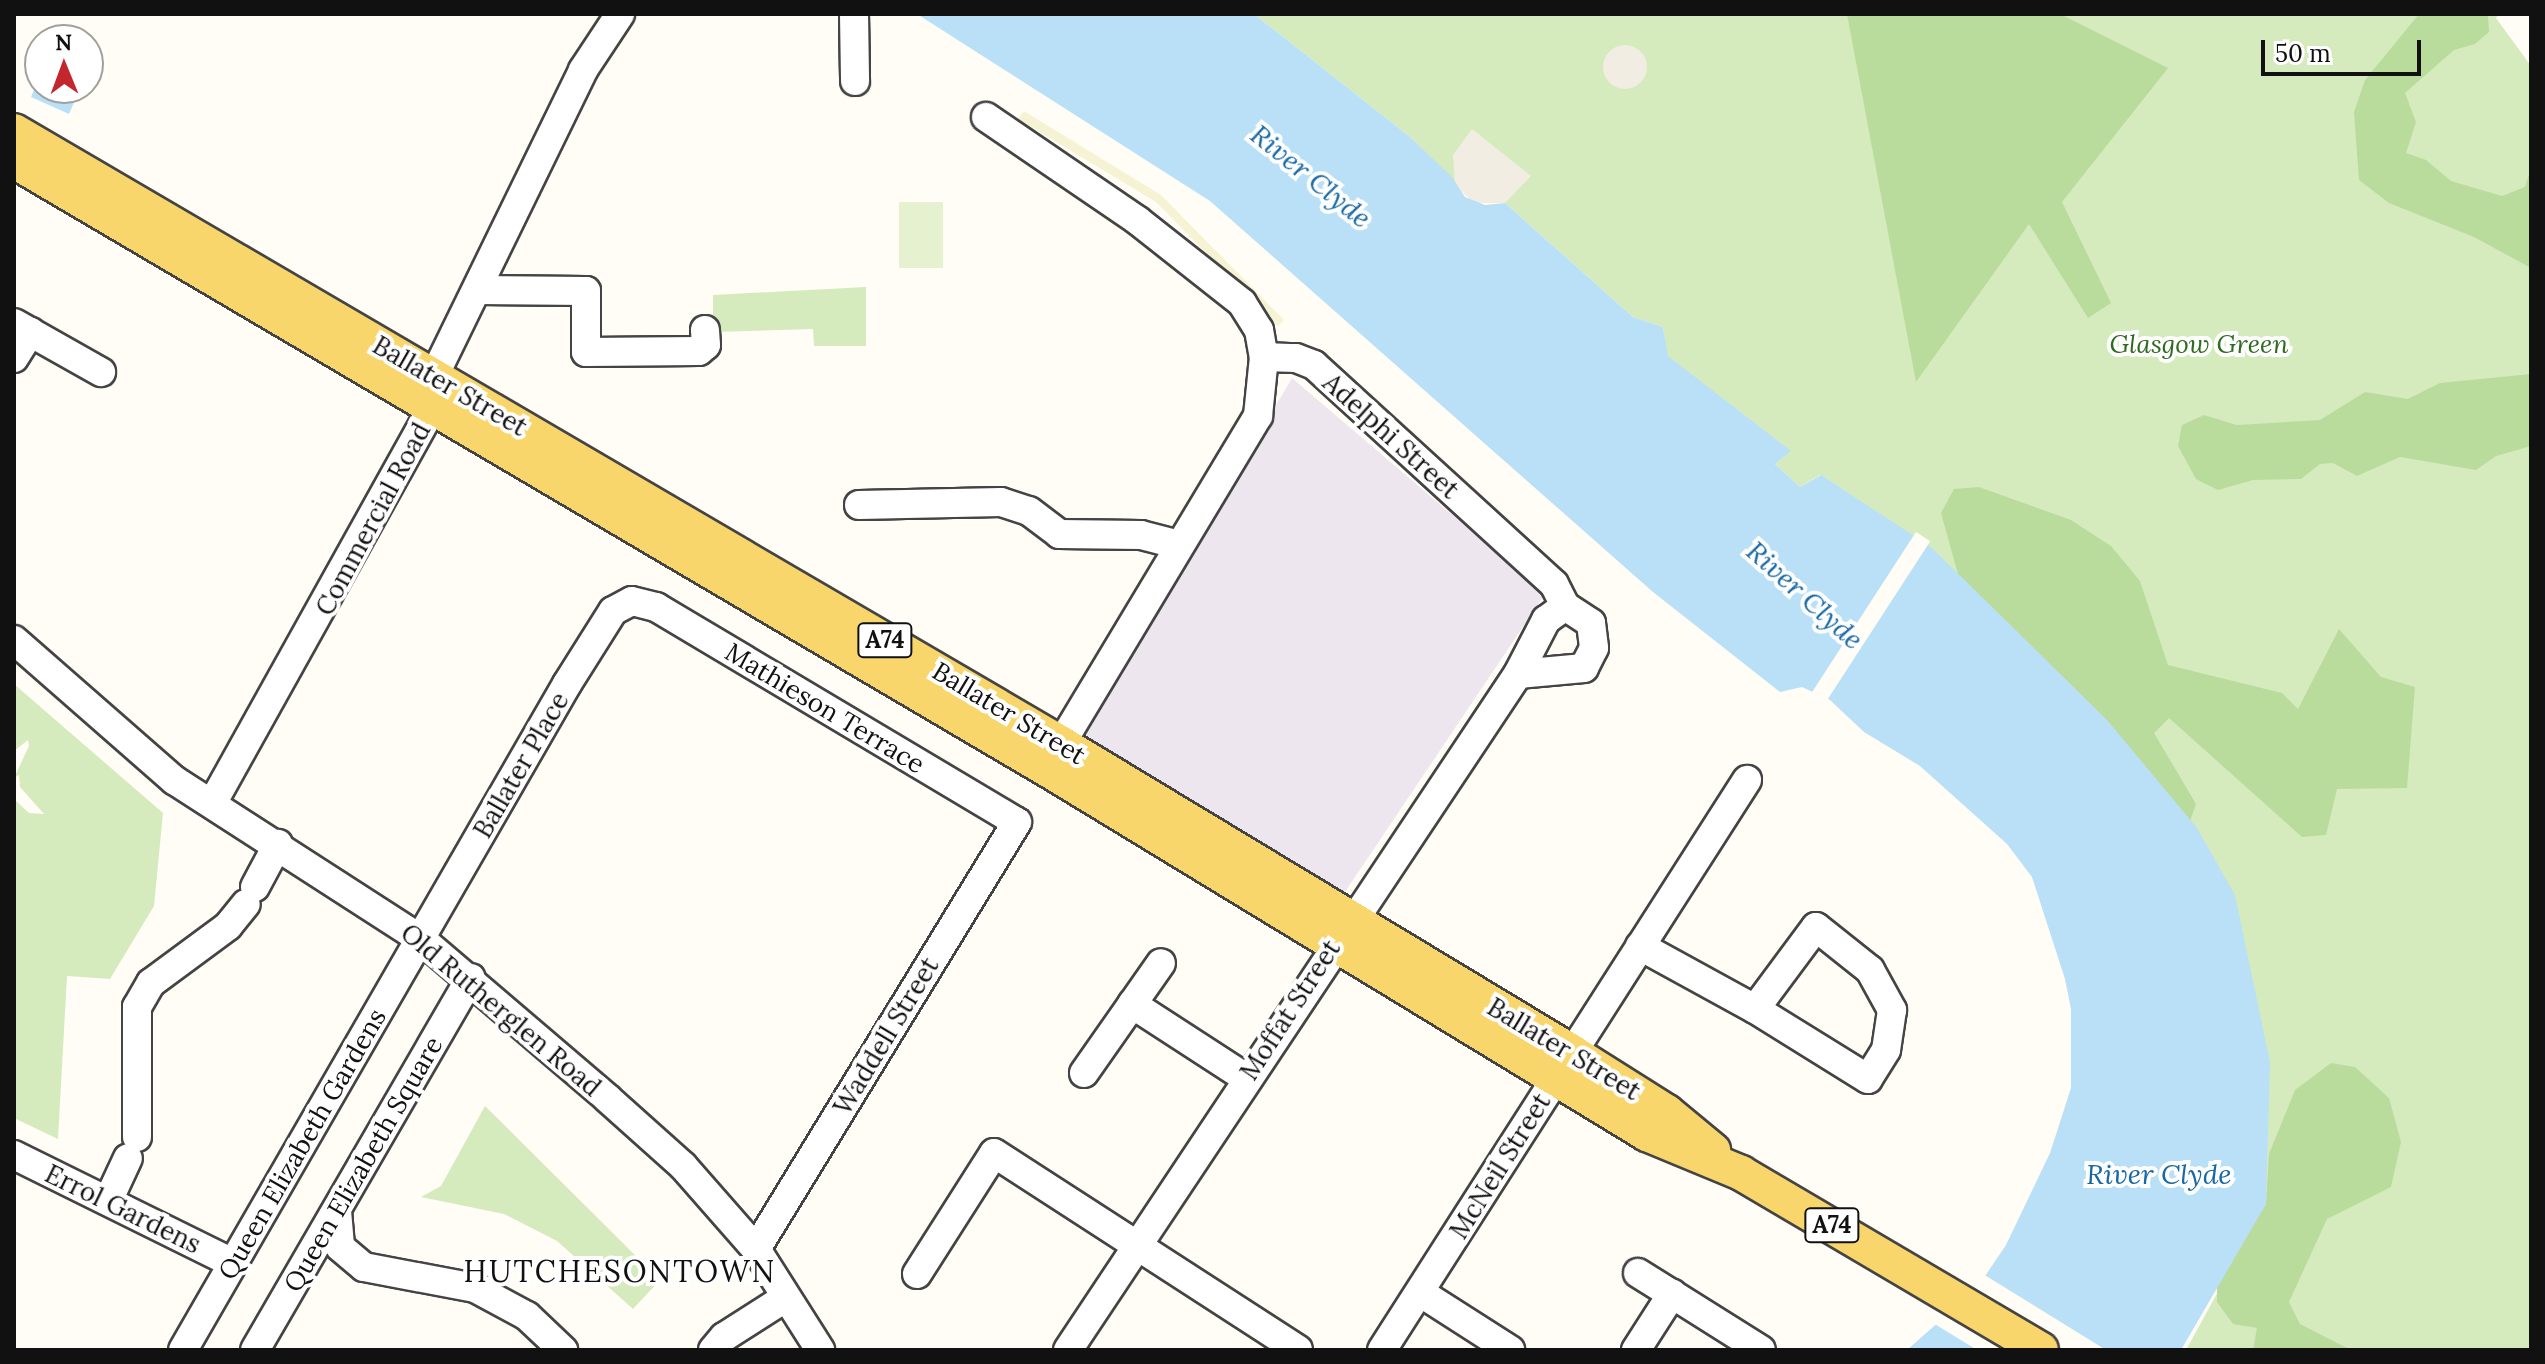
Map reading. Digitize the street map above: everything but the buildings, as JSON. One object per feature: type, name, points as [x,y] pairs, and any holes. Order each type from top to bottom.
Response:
[{"type":"main road","name":"Ballater Street","points":[[14,131],[433,392]]},
{"type":"main road","name":"Ballater Street","points":[[14,161],[433,392],[870,648],[1564,1065],[1647,1134],[1741,1173],[2041,1350]]},
{"type":"street","name":"Commercial Road","points":[[213,802],[433,392],[583,70],[620,14]]},
{"type":"street","points":[[854,14],[855,81]]},
{"type":"street","points":[[986,117],[1137,220],[1242,303],[1259,330],[1264,357],[1258,416],[1054,756]]},
{"type":"street","points":[[478,290],[586,291],[586,352],[699,351],[706,345],[705,330]]},
{"type":"street","points":[[14,358],[22,327],[101,372]]},
{"type":"street","name":"Adelphi Street","points":[[1264,357],[1296,358],[1314,365],[1554,584],[1565,606]]},
{"type":"street","points":[[859,505],[1001,502],[1029,511],[1059,534],[1141,535],[1180,545]]},
{"type":"street","name":"Mathieson Terrace","points":[[632,601],[656,607],[1017,822]]},
{"type":"street","name":"Ballater Place","points":[[421,939],[567,684],[613,611],[632,601]]},
{"type":"street","points":[[1518,674],[1584,668],[1594,648],[1591,623],[1565,606]]},
{"type":"street","name":"Moffat Street","points":[[1068,1350],[1342,930],[1518,674],[1546,620],[1565,606]]},
{"type":"street","name":"Old Rutherglen Road","points":[[14,640],[174,780],[213,802],[421,939],[471,978],[683,1166],[756,1249],[820,1350]]},
{"type":"street","name":"McNeil Street","points":[[1382,1350],[1747,780]]},
{"type":"street","name":"Waddell Street","points":[[756,1249],[1017,822]]},
{"type":"street","points":[[108,1201],[132,1147],[133,1035],[137,1007],[151,983],[228,926],[250,895],[278,844]]},
{"type":"street","points":[[1640,946],[1755,1009],[1868,1079],[1886,1050],[1892,1010],[1870,970],[1816,927],[1755,1009]]},
{"type":"street","name":"Queen Elizabeth Gardens","points":[[183,1350],[421,939]]},
{"type":"street","points":[[1084,1073],[1161,963]]},
{"type":"street","name":"Queen Elizabeth Square","points":[[255,1350],[471,978]]},
{"type":"street","points":[[1132,1004],[1246,1078]]},
{"type":"street","points":[[917,1274],[994,1153],[1298,1350]]},
{"type":"street","name":"Errol Gardens","points":[[14,1155],[233,1263]]},
{"type":"street","points":[[337,1211],[340,1247],[364,1267],[475,1288],[527,1316],[563,1350]]},
{"type":"street","points":[[1638,1273],[1761,1350]]},
{"type":"street","points":[[1421,1293],[1510,1350]]},
{"type":"street","points":[[1636,1350],[1672,1294]]},
{"type":"street","points":[[713,1350],[724,1337],[785,1298]]},
{"type":"shaded area","points":[[1625,45],[1640,52],[1647,67],[1640,82],[1625,89],[1610,82],[1603,67],[1610,52]]},
{"type":"shaded area","points":[[1024,111],[1161,195],[1284,320],[1278,326],[1156,202],[1018,119]]},
{"type":"shaded area","points":[[1472,129],[1531,176],[1505,203],[1474,203],[1455,185],[1453,155]]},
{"type":"shaded area","points":[[1292,378],[1545,594],[1343,895],[1082,736]]},
{"type":"green space","name":"Glasgow Green","points":[[1254,14],[2499,14],[2496,18],[2531,66],[2531,1350],[2186,1350],[2266,1204],[1820,475],[1800,487],[1775,464],[1790,451],[1667,356],[1663,327],[1633,317],[1505,203],[1474,203],[1410,137]]},
{"type":"green space","points":[[1847,14],[2060,14],[2168,68],[2062,202],[2111,303],[2088,318],[2029,224],[1916,382]]},
{"type":"green space","points":[[2419,14],[2488,14],[2489,32],[2475,44],[2454,50],[2405,93],[2416,122],[2406,153],[2426,160],[2451,181],[2502,196],[2525,187],[2531,168],[2531,268],[2474,237],[2389,203],[2359,180],[2354,112],[2365,80]]},
{"type":"green space","points":[[899,202],[943,202],[943,268],[899,268]]},
{"type":"green space","points":[[866,287],[866,346],[814,346],[813,329],[713,332],[713,295]]},
{"type":"green space","points":[[2531,374],[2531,446],[2496,456],[2476,470],[2400,457],[2357,476],[2333,463],[2320,464],[2301,479],[2253,480],[2218,490],[2196,479],[2178,446],[2182,425],[2204,415],[2237,425],[2320,420],[2365,392],[2408,399],[2440,383]]},
{"type":"green space","points":[[1979,487],[2071,520],[2111,546],[2140,581],[2168,665],[2282,693],[2298,709],[2339,629],[2381,677],[2415,687],[2407,788],[2337,789],[2326,835],[2302,837],[2169,718],[2154,733],[2196,804],[2189,824],[1961,585],[1941,513],[1954,489]]},
{"type":"green space","points":[[14,684],[163,813],[154,906],[110,979],[67,976],[58,1139],[14,1118],[14,799],[29,813],[44,814],[20,787],[19,775],[14,778],[29,746],[28,740],[14,751]]},
{"type":"green space","points":[[2331,1063],[2355,1067],[2389,1098],[2401,1142],[2391,1187],[2327,1219],[2289,1302],[2300,1324],[2351,1350],[2253,1350],[2257,1328],[2233,1324],[2217,1302],[2217,1279],[2266,1204],[2269,1154],[2295,1090]]},
{"type":"green space","points":[[485,1106],[660,1280],[633,1309],[557,1241],[504,1214],[421,1197],[441,1186]]},
{"type":"water","name":"River Clyde","points":[[917,14],[1254,14],[1410,137],[1452,177],[1465,197],[1485,205],[1505,203],[1633,317],[1663,327],[1668,356],[1791,451],[1775,464],[1800,487],[1821,475],[1931,547],[2107,720],[2197,828],[2235,895],[2270,1062],[2266,1204],[2181,1350],[1907,1350],[1977,1288],[2006,1245],[2050,1153],[2071,1088],[2071,1009],[2065,979],[2032,877],[2007,844],[1920,766],[1864,732],[1830,700],[1802,687],[1780,692],[1653,592],[1210,201]]},
{"type":"water","points":[[47,104],[73,104],[69,114]]},
{"type":"pier","points":[[1916,532],[1930,541],[1825,704],[1810,695]]},
{"type":"pier","points":[[1983,1274],[2106,1350],[1977,1350],[1933,1323]]},
{"type":"district","name":"HUTCHESONTOWN","points":[[620,1271]]}]
